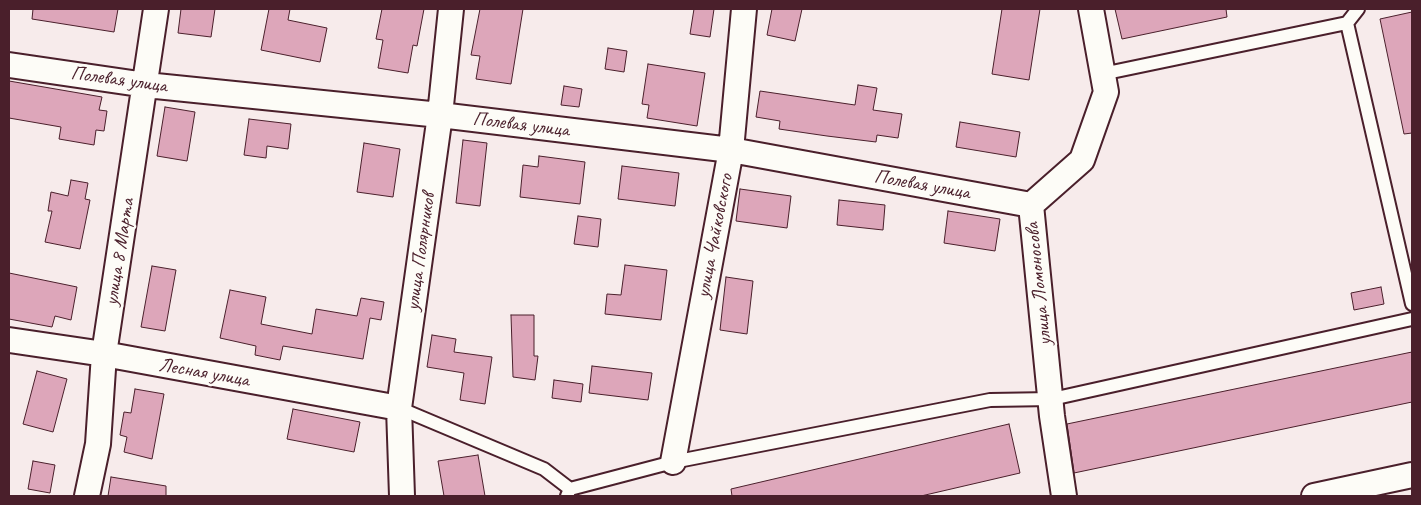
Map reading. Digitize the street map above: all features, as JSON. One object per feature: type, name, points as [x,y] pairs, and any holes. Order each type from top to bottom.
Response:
[{"type":"street","name":"улица 8 Марта","points":[[87,496],[98,444],[104,354],[156,9]]},
{"type":"street","name":"улица Полярников","points":[[402,496],[399,408],[440,115],[451,9]]},
{"type":"street","name":"улица Чайковского","points":[[673,462],[731,150],[744,9]]},
{"type":"street","name":"улица Ломоносова","points":[[1064,496],[1052,416],[1052,399],[1031,205],[1082,160],[1106,92],[1091,9]]},
{"type":"street","name":"Полевая улица","points":[[9,65],[146,85],[440,115],[731,150],[1031,205]]},
{"type":"street","name":"Лесная улица","points":[[9,340],[104,354],[399,408]]},
{"type":"street","points":[[1314,496],[1412,475]]},
{"type":"lane","points":[[1102,74],[1347,23],[1358,9]]},
{"type":"lane","points":[[1347,23],[1412,304]]},
{"type":"lane","points":[[399,408],[544,469],[569,493],[673,462],[990,400],[1052,399],[1412,319]]},
{"type":"building","points":[[33,9],[118,9],[114,32],[32,19]]},
{"type":"building","points":[[181,9],[215,9],[211,37],[178,33]]},
{"type":"building","points":[[269,9],[290,9],[288,20],[327,28],[320,62],[261,50]]},
{"type":"building","points":[[382,9],[424,9],[417,46],[413,45],[408,73],[378,68],[383,40],[376,39]]},
{"type":"building","points":[[480,9],[523,9],[511,84],[476,79],[480,56],[471,55]]},
{"type":"building","points":[[694,9],[714,9],[710,37],[690,34]]},
{"type":"building","points":[[772,9],[802,9],[795,41],[767,35]]},
{"type":"building","points":[[1002,9],[1040,9],[1029,80],[992,74]]},
{"type":"building","points":[[1115,9],[1226,9],[1227,17],[1122,39]]},
{"type":"building","points":[[1412,12],[1412,133],[1404,134],[1380,19]]},
{"type":"building","points":[[608,48],[627,51],[624,72],[605,69]]},
{"type":"building","points":[[648,64],[705,73],[697,126],[647,118],[649,105],[642,104]]},
{"type":"building","points":[[9,81],[102,97],[99,110],[107,111],[104,131],[96,130],[94,145],[59,139],[61,127],[9,118]]},
{"type":"building","points":[[858,85],[877,88],[873,110],[902,114],[898,138],[877,135],[876,142],[779,129],[780,121],[756,117],[760,91],[855,105]]},
{"type":"building","points":[[564,86],[582,89],[579,107],[561,105]]},
{"type":"building","points":[[165,107],[195,112],[187,161],[157,156]]},
{"type":"building","points":[[249,119],[291,124],[288,149],[267,146],[266,158],[244,155]]},
{"type":"building","points":[[960,122],[1020,132],[1016,157],[956,147]]},
{"type":"building","points":[[463,140],[487,143],[480,206],[456,203]]},
{"type":"building","points":[[364,143],[400,149],[393,197],[357,192]]},
{"type":"building","points":[[539,156],[585,162],[580,204],[520,197],[523,165],[538,167]]},
{"type":"building","points":[[622,166],[679,173],[675,206],[618,199]]},
{"type":"building","points":[[71,180],[88,183],[85,199],[90,200],[80,249],[45,242],[52,211],[48,211],[51,192],[68,196]]},
{"type":"building","points":[[740,189],[791,196],[787,228],[736,221]]},
{"type":"building","points":[[839,200],[885,205],[883,230],[837,225]]},
{"type":"building","points":[[948,211],[1000,219],[995,251],[944,243]]},
{"type":"building","points":[[578,216],[601,219],[598,247],[574,244]]},
{"type":"building","points":[[625,265],[667,270],[661,320],[605,314],[607,294],[621,295]]},
{"type":"building","points":[[152,266],[176,270],[165,331],[141,327]]},
{"type":"building","points":[[9,273],[77,287],[71,320],[55,316],[52,327],[9,319]]},
{"type":"building","points":[[726,277],[753,281],[747,334],[720,330]]},
{"type":"building","points":[[1381,287],[1384,304],[1354,310],[1351,293]]},
{"type":"building","points":[[230,290],[266,297],[261,324],[312,334],[316,309],[357,316],[361,298],[384,302],[381,320],[370,318],[363,359],[283,346],[280,360],[255,355],[256,346],[220,338]]},
{"type":"building","points":[[511,315],[534,315],[534,356],[538,356],[535,380],[513,377]]},
{"type":"building","points":[[432,335],[456,339],[454,352],[492,357],[485,404],[460,400],[464,373],[427,367]]},
{"type":"building","points":[[1412,352],[1412,402],[1074,473],[1067,424]]},
{"type":"building","points":[[592,366],[652,373],[648,400],[589,393]]},
{"type":"building","points":[[37,371],[67,379],[53,432],[23,424]]},
{"type":"building","points":[[554,380],[583,384],[581,402],[552,398]]},
{"type":"building","points":[[135,389],[164,394],[152,459],[124,452],[127,437],[120,435],[124,412],[131,413]]},
{"type":"building","points":[[293,409],[360,422],[354,452],[287,439]]},
{"type":"building","points":[[1009,424],[1020,473],[921,496],[732,496],[731,489]]},
{"type":"building","points":[[478,455],[485,496],[444,496],[438,461]]},
{"type":"building","points":[[33,461],[55,465],[50,493],[28,489]]},
{"type":"building","points":[[111,477],[166,486],[166,496],[108,496]]}]
